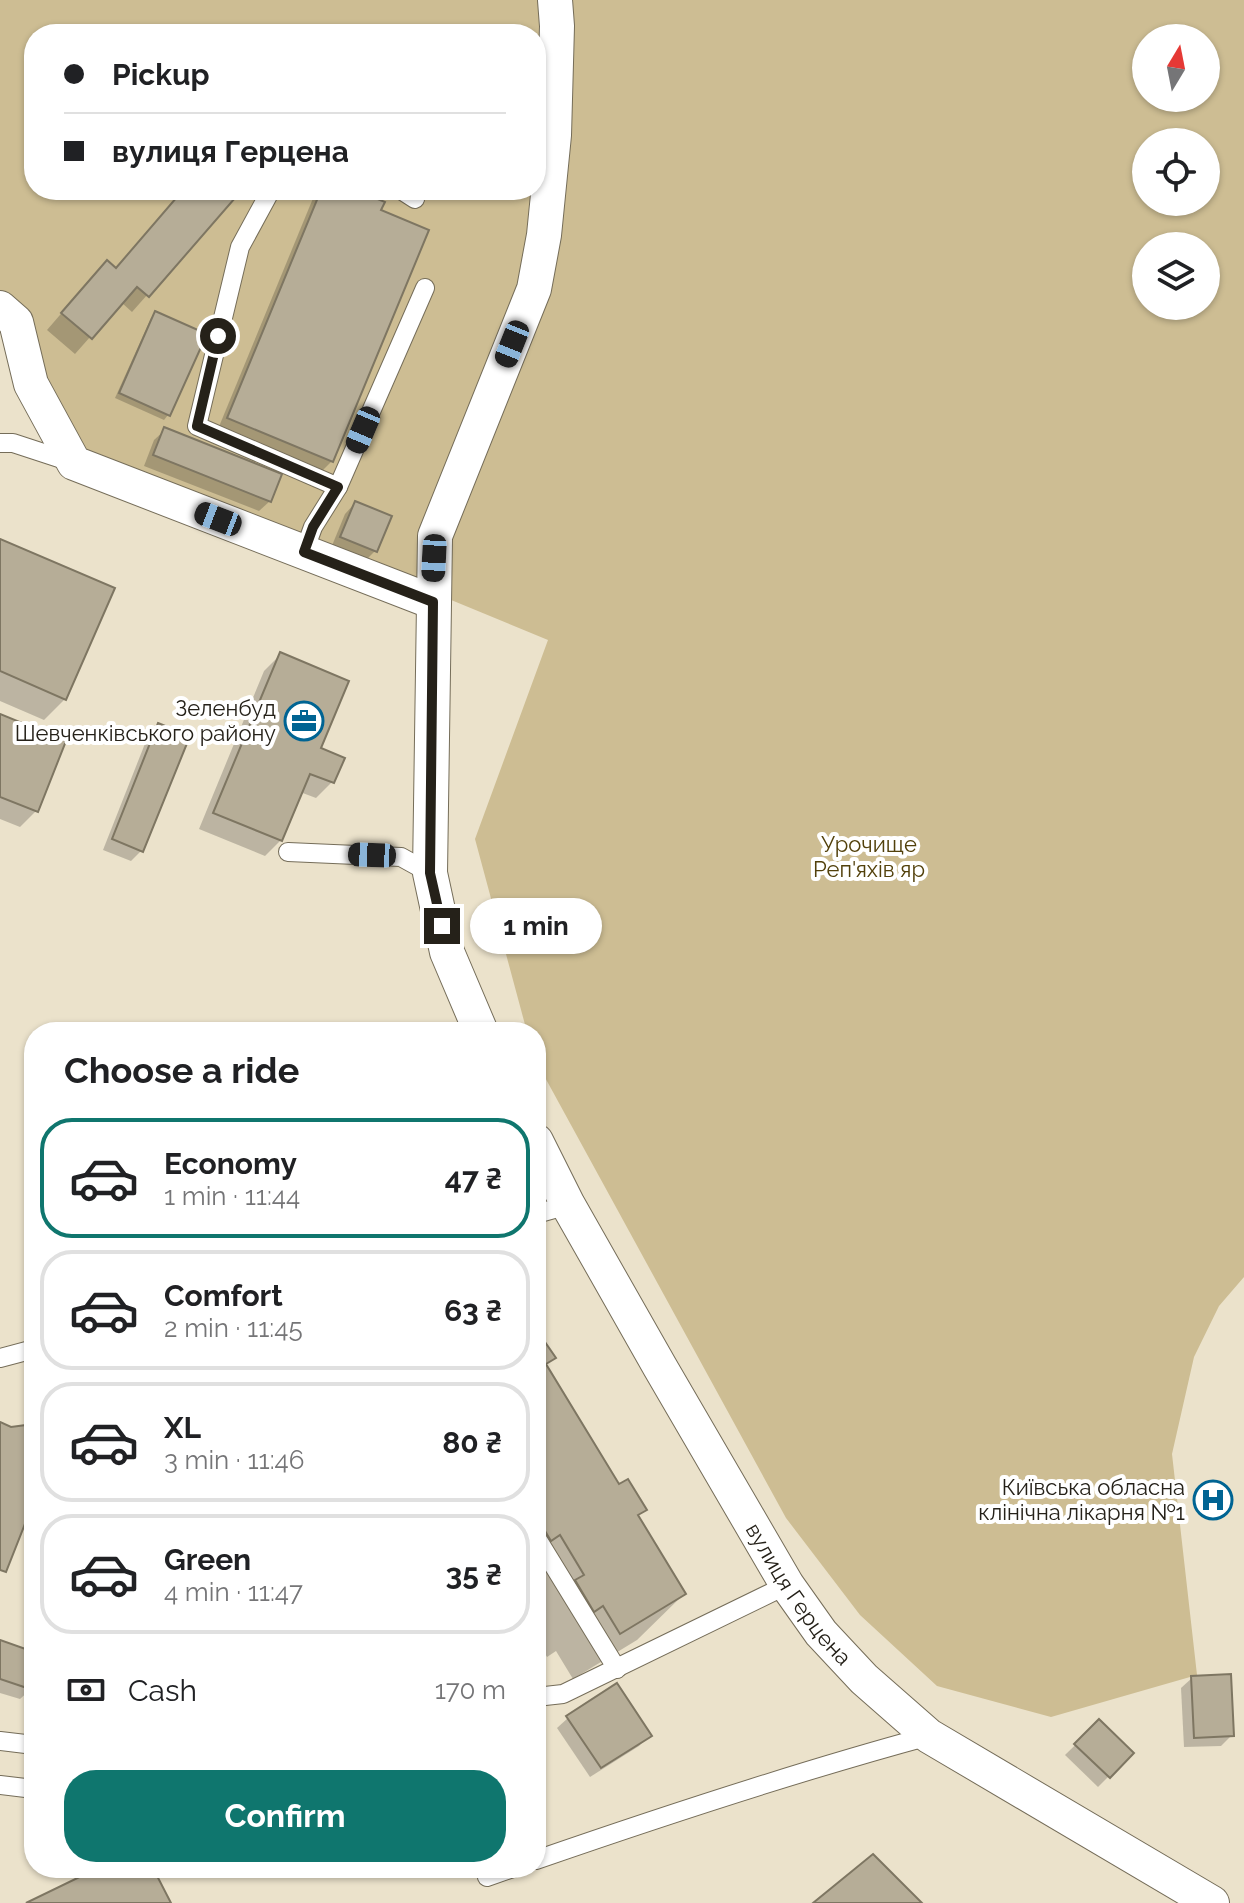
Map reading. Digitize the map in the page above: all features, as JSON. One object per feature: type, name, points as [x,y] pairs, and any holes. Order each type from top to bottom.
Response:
[{"type":"street","points":[[477,1022],[447,952],[430,873],[435,536],[534,289],[544,235],[554,135],[555,0]]},
{"type":"street","points":[[0,308],[16,322],[31,384],[74,463],[433,602]]},
{"type":"street","name":"вулиця Герцена","points":[[546,1161],[568,1205],[787,1585],[821,1633],[864,1679],[929,1736],[1212,1903]]},
{"type":"lane","points":[[266,200],[240,247],[197,426],[338,487]]},
{"type":"lane","points":[[304,552],[313,527],[338,487],[425,288]]},
{"type":"lane","points":[[0,443],[13,443],[74,463]]},
{"type":"lane","points":[[288,852],[401,857],[430,873]]},
{"type":"lane","points":[[546,1211],[568,1205]]},
{"type":"lane","points":[[0,1358],[24,1352]]},
{"type":"lane","points":[[546,1553],[617,1669]]},
{"type":"lane","points":[[546,1696],[563,1694],[787,1585]]},
{"type":"lane","points":[[546,1857],[686,1808],[929,1736]]},
{"type":"lane","points":[[0,1741],[24,1744]]},
{"type":"lane","points":[[0,1785],[24,1788]]},
{"type":"green space","name":"Урочище Реп'яхів яр","points":[[0,0],[1244,0],[1244,1277],[1219,1306],[1194,1357],[1172,1454],[1197,1675],[1051,1717],[937,1686],[860,1615],[786,1518],[546,1079],[546,1022],[524,1022],[475,839],[548,640],[80,447],[0,300]]},
{"type":"building","points":[[174,200],[233,200],[149,297],[137,287],[92,339],[61,313],[107,260],[116,268]]},
{"type":"building","points":[[317,200],[380,200],[385,202],[381,210],[429,230],[333,462],[227,418]]},
{"type":"building","points":[[155,311],[207,334],[170,416],[119,393]]},
{"type":"building","points":[[164,427],[282,474],[271,502],[153,455]]},
{"type":"building","points":[[355,501],[392,516],[377,552],[340,537]]},
{"type":"building","points":[[0,539],[115,588],[66,700],[0,671]]},
{"type":"building","points":[[280,652],[349,681],[321,748],[345,758],[334,783],[310,774],[282,841],[213,813]]},
{"type":"building","points":[[0,714],[66,741],[38,812],[0,797]]},
{"type":"building","points":[[158,723],[190,736],[143,852],[112,839]]},
{"type":"building","points":[[546,1344],[556,1358],[546,1364]]},
{"type":"building","points":[[546,1364],[619,1484],[628,1479],[647,1510],[638,1515],[686,1594],[620,1634],[603,1606],[594,1612],[575,1580],[584,1575],[560,1535],[551,1541],[546,1533]]},
{"type":"building","points":[[0,1422],[11,1427],[24,1425],[24,1526],[6,1572],[0,1570]]},
{"type":"building","points":[[0,1640],[24,1648],[24,1687],[0,1679]]},
{"type":"building","points":[[1231,1674],[1234,1736],[1194,1738],[1191,1676]]},
{"type":"building","points":[[617,1683],[652,1736],[601,1768],[566,1716]]},
{"type":"building","points":[[1099,1719],[1134,1753],[1110,1778],[1074,1744]]},
{"type":"building","points":[[873,1854],[922,1903],[813,1903]]},
{"type":"building","points":[[77,1878],[158,1878],[171,1903],[26,1903]]},
{"type":"place","name":"Зеленбуд Шевченківського району","points":[[304,721]]},
{"type":"place","name":"Київська обласна клінічна лікарня №1","points":[[1213,1500]]},
{"type":"route","points":[[218,336],[197,426],[338,487],[313,527],[304,552],[433,602],[430,873],[442,926]]}]
